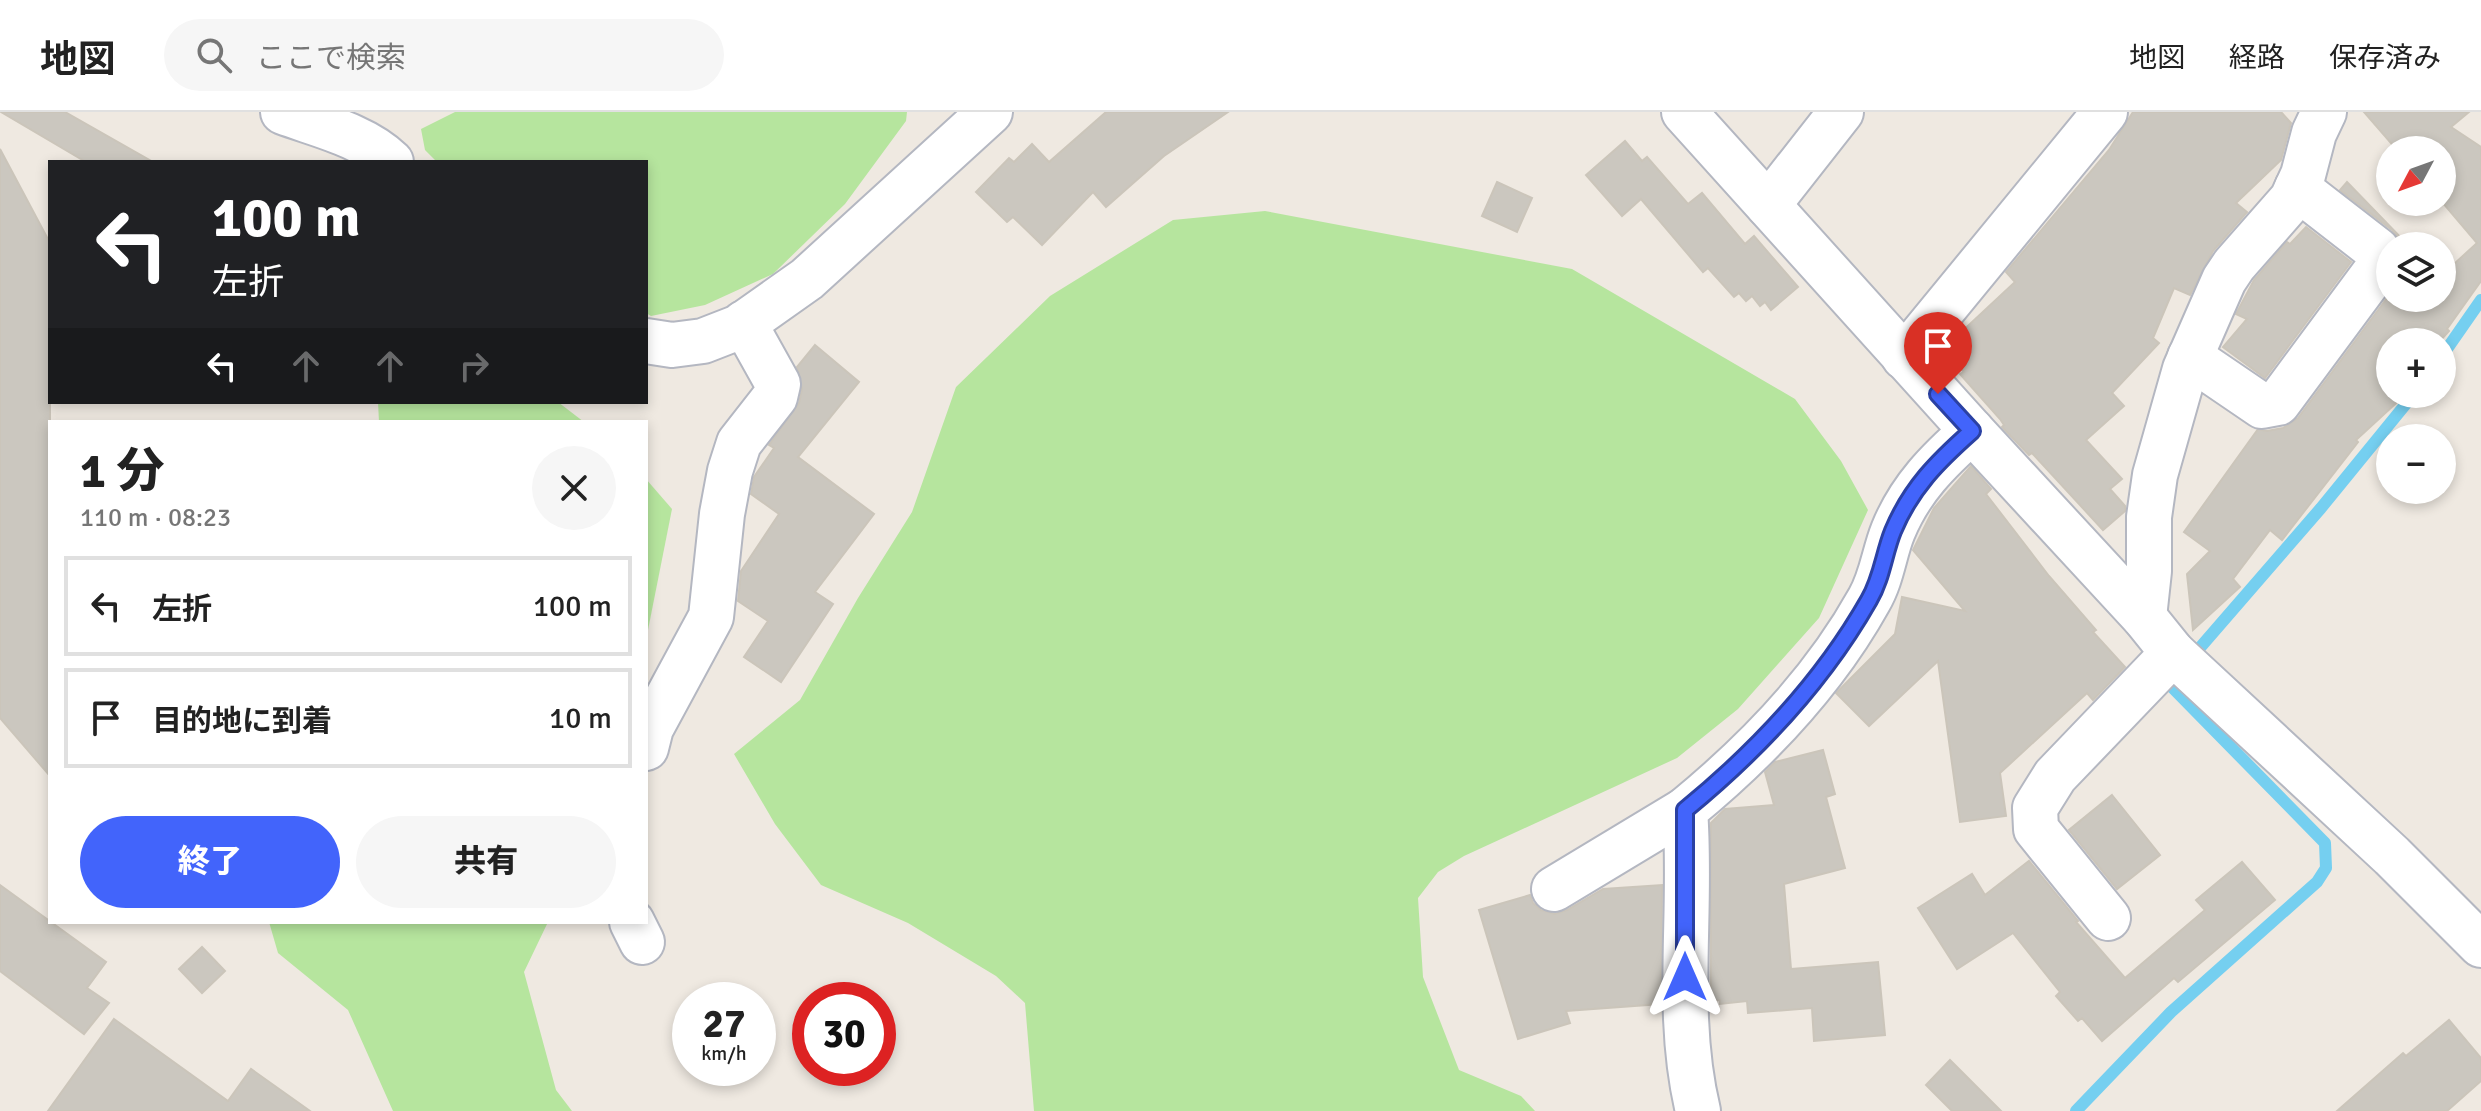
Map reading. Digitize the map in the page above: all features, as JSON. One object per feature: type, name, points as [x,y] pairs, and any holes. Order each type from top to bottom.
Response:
[{"type":"street","points":[[283,112],[350,137],[389,160]]},
{"type":"street","points":[[648,341],[672,345],[703,341],[744,323],[807,279],[990,112]]},
{"type":"street","points":[[1684,112],[2144,617],[2173,653],[2392,856],[2481,945]]},
{"type":"street","points":[[1768,205],[1841,112]]},
{"type":"street","points":[[1904,357],[2105,112]]},
{"type":"street","points":[[2144,617],[2149,571],[2149,517],[2155,475],[2190,357],[2224,280],[2292,199],[2324,112]]},
{"type":"street","points":[[2190,357],[2262,406],[2278,403],[2381,264],[2377,250],[2297,188]]},
{"type":"street","points":[[648,740],[651,728],[711,617],[730,471],[739,443],[775,397],[778,384],[744,323]]},
{"type":"street","points":[[1554,889],[1685,810],[1721,780],[1815,682],[1872,596],[1885,564],[1891,534],[1908,497],[1945,455],[1972,431]]},
{"type":"street","points":[[2108,918],[2036,829],[2035,808],[2055,776],[2173,653]]},
{"type":"street","points":[[1685,810],[1686,1026],[1692,1087],[1698,1111]]},
{"type":"green space","points":[[455,112],[907,112],[906,121],[845,204],[773,274],[705,305],[651,316],[648,314],[648,160],[435,160],[425,150],[421,129]]},
{"type":"green space","points":[[1265,211],[1572,269],[1795,399],[1841,461],[1868,510],[1819,618],[1738,709],[1677,758],[1464,856],[1438,872],[1418,898],[1423,977],[1459,1070],[1521,1096],[1535,1111],[1034,1111],[1025,1003],[996,976],[908,923],[821,885],[775,824],[734,754],[800,700],[912,512],[956,387],[1050,296],[1173,220]]},
{"type":"green space","points":[[378,404],[561,404],[581,420],[379,420]]},
{"type":"green space","points":[[648,481],[672,509],[648,630]]},
{"type":"green space","points":[[270,924],[547,924],[524,972],[556,1090],[572,1111],[393,1111],[348,1010],[278,953]]},
{"type":"building","points":[[1,112],[65,112],[149,160],[83,160]]},
{"type":"building","points":[[1106,112],[1228,112],[1164,156],[1106,207],[1093,192],[1042,245],[1013,217],[1007,222],[976,192],[1009,158],[1014,162],[1032,144],[1049,162]]},
{"type":"building","points":[[2133,112],[2281,112],[2291,123],[2281,160],[2236,203],[2247,212],[2213,251],[2190,295],[2174,288],[2153,338],[2159,343],[2112,393],[2124,406],[2086,440],[2122,479],[2110,489],[2125,506],[2125,511],[2103,530],[2032,453],[2029,455],[2002,427],[2004,425],[2000,419],[1960,374],[1964,372],[1958,365],[1961,363],[1957,357],[1968,348],[1957,336],[2015,282],[2006,272],[2109,150]]},
{"type":"building","points":[[2364,112],[2469,112],[2451,127],[2481,147],[2481,281],[2448,328],[2376,328],[2376,408],[2391,408],[2356,440],[2358,442],[2282,540],[2270,530],[2233,579],[2240,587],[2193,630],[2187,574],[2210,551],[2184,532],[2258,429],[2283,428],[2298,418],[2377,312],[2456,312],[2456,262],[2477,243],[2454,216],[2456,136],[2385,136]]},
{"type":"building","points":[[1625,141],[1642,161],[1647,157],[1688,204],[1702,193],[1745,244],[1754,236],[1798,287],[1771,310],[1765,302],[1760,306],[1752,296],[1746,301],[1739,293],[1734,297],[1708,268],[1703,272],[1641,199],[1622,216],[1586,175]]},
{"type":"building","points":[[0,149],[48,239],[48,774],[0,718]]},
{"type":"building","points":[[1497,182],[1532,198],[1517,232],[1482,216]]},
{"type":"building","points":[[2347,182],[2376,212],[2376,216],[2380,216],[2395,232],[2393,232],[2340,190]]},
{"type":"building","points":[[2306,227],[2351,262],[2265,378],[2223,347],[2247,319],[2236,314],[2254,280],[2287,242],[2290,244]]},
{"type":"building","points":[[815,345],[859,382],[798,457],[874,514],[815,592],[833,604],[781,682],[744,657],[768,621],[738,601],[741,571],[779,514],[751,494],[754,477],[774,448],[769,445],[799,403],[802,389],[797,367]]},
{"type":"building","points":[[1971,466],[1991,489],[1986,494],[2049,576],[2096,630],[2093,632],[2125,667],[2093,700],[2087,693],[2000,773],[2006,816],[1960,822],[1938,661],[1869,726],[1836,693],[1895,634],[1902,597],[1965,611],[1913,550],[1934,508]]},
{"type":"building","points":[[1823,750],[1835,794],[1826,797],[1845,868],[1784,884],[1791,969],[1878,962],[1885,1035],[1814,1041],[1812,1008],[1748,1013],[1747,1001],[1720,1004],[1720,1000],[1711,1001],[1711,823],[1725,809],[1774,805],[1765,772],[1775,762]]},
{"type":"building","points":[[2112,795],[2160,855],[2117,889],[2069,830]]},
{"type":"building","points":[[2029,861],[2125,978],[2205,910],[2196,900],[2242,862],[2275,900],[2178,982],[2174,978],[2102,1041],[2082,1018],[2078,1021],[2056,996],[2060,992],[2013,933],[1957,969],[1918,908],[1972,874],[1985,895]]},
{"type":"building","points":[[0,885],[48,920],[48,924],[54,924],[106,962],[87,988],[109,1003],[84,1034],[0,971]]},
{"type":"building","points":[[1662,885],[1661,1004],[1566,1011],[1570,1023],[1518,1039],[1479,910],[1530,895],[1541,910],[1555,914],[1603,889]]},
{"type":"building","points":[[202,947],[225,971],[202,993],[179,969]]},
{"type":"building","points":[[114,1019],[228,1101],[251,1069],[310,1111],[48,1111]]},
{"type":"building","points":[[2449,1020],[2481,1058],[2481,1081],[2447,1111],[2337,1111],[2403,1053],[2406,1056]]},
{"type":"building","points":[[1950,1060],[2001,1111],[1952,1111],[1926,1085]]},
{"type":"waterway","points":[[2456,336],[2481,300]]},
{"type":"waterway","points":[[2191,658],[2403,408]]},
{"type":"waterway","points":[[2076,1111],[2171,1012],[2317,882],[2326,868],[2325,843],[2169,684],[2176,675]]},
{"type":"route","points":[[1685,977],[1685,810],[1721,780],[1815,682],[1854,626],[1872,596],[1885,564],[1891,534],[1908,497],[1945,455],[1972,431],[1938,394]]}]
